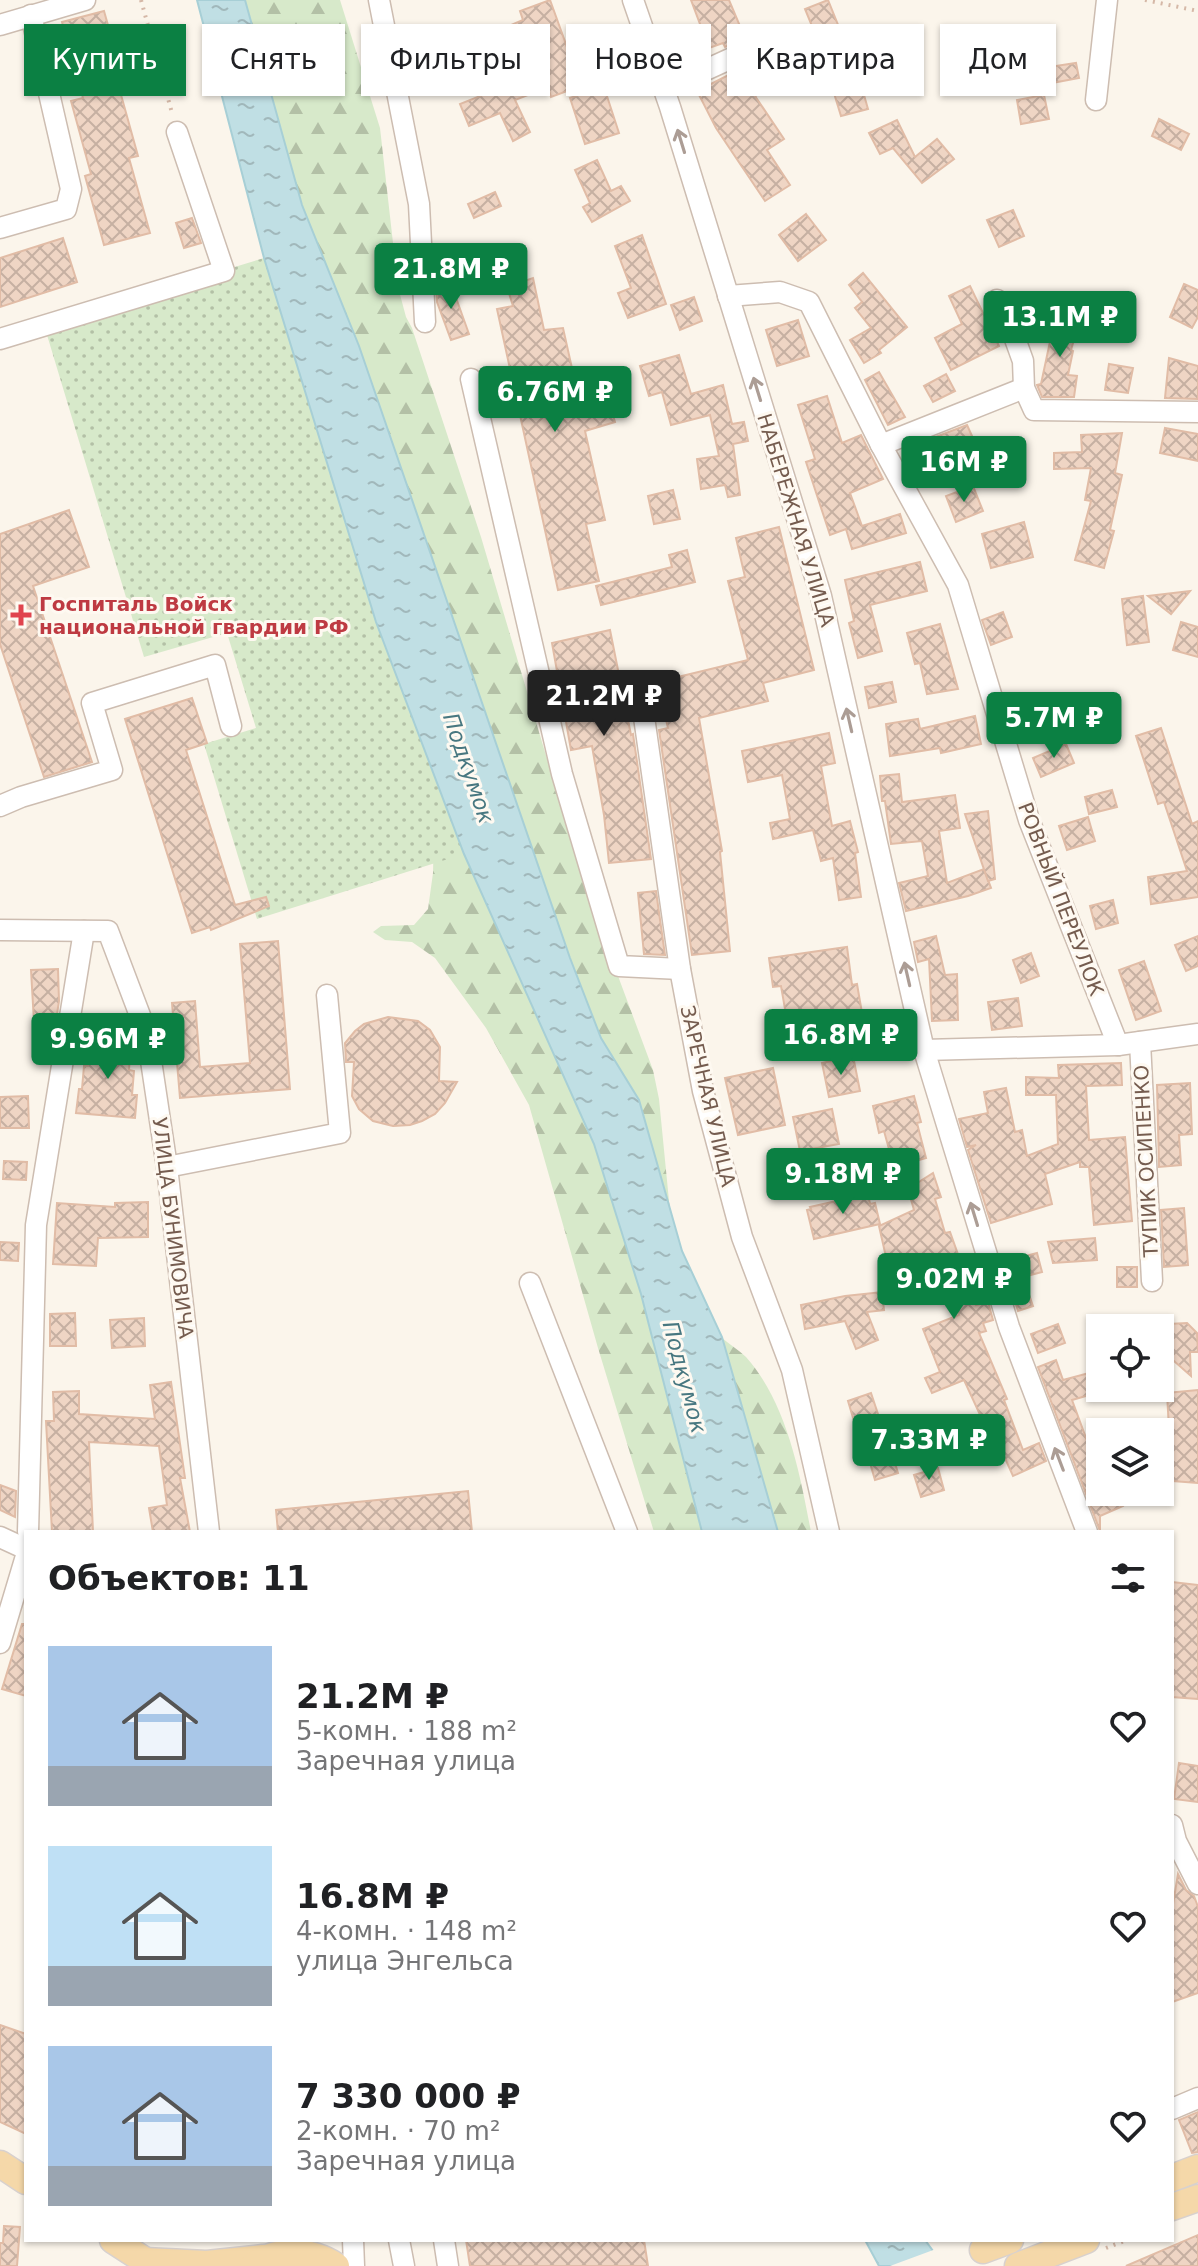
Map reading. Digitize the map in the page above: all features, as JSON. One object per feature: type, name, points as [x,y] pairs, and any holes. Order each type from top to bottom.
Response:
[{"type":"main road","points":[[0,2164],[24,2180]]},
{"type":"main road","points":[[1174,2177],[1198,2168]]},
{"type":"main road","points":[[1174,2206],[1198,2198]]},
{"type":"main road","points":[[116,2242],[149,2263],[258,2262],[284,2253],[312,2255],[336,2266]]},
{"type":"main road","points":[[983,2250],[1005,2242]]},
{"type":"main road","points":[[1018,2266],[1081,2242]]},
{"type":"street","points":[[0,25],[85,0]]},
{"type":"street","points":[[379,0],[419,204],[425,322]]},
{"type":"street","name":"НАБЕРЕЖНАЯ УЛИЦА","points":[[633,0],[641,24]]},
{"type":"street","points":[[1096,100],[1107,0]]},
{"type":"street","points":[[0,228],[66,209],[71,189],[31,15]]},
{"type":"street","name":"НАБЕРЕЖНАЯ УЛИЦА","points":[[666,96],[821,596],[924,1050],[1009,1327],[1086,1530]]},
{"type":"street","points":[[0,339],[224,271],[177,132]]},
{"type":"street","name":"РОВНЫЙ ПЕРЕУЛОК","points":[[728,296],[780,292],[809,302],[881,445],[958,585],[1029,820],[1118,1045]]},
{"type":"street","points":[[997,300],[1023,361],[1024,388],[1034,410],[1198,412]]},
{"type":"street","points":[[471,379],[562,774],[619,966],[680,969]]},
{"type":"street","points":[[881,445],[1024,388]]},
{"type":"street","points":[[0,806],[112,770],[92,703],[215,665],[231,726]]},
{"type":"street","name":"ЗАРЕЧНАЯ УЛИЦА","points":[[641,696],[680,969],[703,1091],[742,1237],[792,1370],[829,1530]]},
{"type":"street","points":[[0,930],[84,931],[36,1225],[28,1530]]},
{"type":"street","name":"УЛИЦА БУНИМОВИЧА","points":[[84,931],[108,931],[147,1034],[167,1167],[209,1530]]},
{"type":"street","points":[[167,1167],[340,1133],[327,995]]},
{"type":"street","points":[[924,1050],[1118,1045],[1198,1034]]},
{"type":"street","name":"ТУПИК ОСИПЕНКО","points":[[1140,1042],[1152,1281]]},
{"type":"street","points":[[530,1283],[626,1530]]},
{"type":"street","points":[[0,1537],[24,1548]]},
{"type":"street","points":[[0,1643],[24,1563]]},
{"type":"street","points":[[1174,1833],[1198,1884]]},
{"type":"street","points":[[1174,2108],[1198,2098]]},
{"type":"street","points":[[354,2266],[357,2242]]},
{"type":"street","points":[[399,2242],[404,2266]]},
{"type":"street","points":[[444,2242],[448,2266]]},
{"type":"path","points":[[141,0],[177,132]]},
{"type":"path","points":[[1145,0],[1198,11]]},
{"type":"green space","points":[[245,0],[340,0],[361,67],[361,96],[370,96],[380,128],[398,287],[406,317],[481,537],[586,890],[653,1070],[659,1099],[670,1211],[639,1100],[601,1038],[570,958],[359,346],[302,205],[272,96],[345,96],[345,24],[252,24]]},
{"type":"green space","points":[[264,258],[376,622],[464,854],[257,919],[204,744],[256,728],[227,633],[144,657],[44,325]]},
{"type":"green space","points":[[445,803],[464,854],[594,1144],[641,1294],[701,1530],[653,1530],[529,1105],[486,1028],[435,958],[412,942],[385,940],[373,932],[381,926],[414,925],[428,909],[434,829]]},
{"type":"green space","points":[[722,1338],[746,1357],[760,1375],[790,1440],[811,1530],[777,1530]]},
{"type":"water","name":"Подкумок","points":[[197,0],[245,0],[252,24],[203,24]]},
{"type":"water","name":"Подкумок","points":[[222,96],[272,96],[302,205],[359,346],[570,958],[601,1038],[639,1100],[682,1251],[722,1337],[777,1530],[701,1530],[641,1294],[594,1144],[464,854],[376,622],[264,258]]},
{"type":"water","points":[[866,2242],[926,2242],[944,2266],[879,2266]]},
{"type":"pier","points":[[936,2249],[948,2266],[890,2266]]},
{"type":"building","points":[[550,0],[566,44],[566,92],[551,97],[550,94],[550,24],[513,24],[523,20],[520,11]]},
{"type":"building","points":[[691,0],[729,0],[739,24],[727,24],[727,46],[723,43],[711,47],[711,24],[700,24]]},
{"type":"building","points":[[828,0],[838,24],[811,24],[805,9]]},
{"type":"building","points":[[104,11],[108,24],[63,24]]},
{"type":"building","points":[[1076,63],[1079,78],[1056,82],[1056,66]]},
{"type":"building","points":[[727,76],[727,96],[755,96],[784,139],[767,150],[790,185],[765,201],[716,128],[700,96],[711,96],[711,84]]},
{"type":"building","points":[[121,96],[138,156],[129,158],[150,233],[104,245],[85,176],[91,174],[71,101]]},
{"type":"building","points":[[480,96],[525,96],[515,100],[530,132],[513,141],[500,113],[469,126],[460,104]]},
{"type":"building","points":[[607,96],[619,133],[585,144],[570,98]]},
{"type":"building","points":[[835,96],[864,96],[868,109],[841,116]]},
{"type":"building","points":[[1044,96],[1049,119],[1021,124],[1017,100]]},
{"type":"building","points":[[1159,119],[1189,134],[1181,150],[1152,136]]},
{"type":"building","points":[[897,120],[915,157],[937,139],[954,159],[922,183],[893,148],[880,154],[869,133]]},
{"type":"building","points":[[597,160],[611,191],[621,186],[630,201],[592,222],[583,207],[590,203],[575,170]]},
{"type":"building","points":[[495,192],[501,206],[474,218],[468,204]]},
{"type":"building","points":[[1013,210],[1024,236],[999,247],[987,220]]},
{"type":"building","points":[[806,214],[826,240],[798,261],[779,235]]},
{"type":"building","points":[[192,218],[201,243],[184,248],[176,223]]},
{"type":"building","points":[[642,235],[666,304],[628,318],[618,293],[631,288],[615,246]]},
{"type":"building","points":[[63,238],[77,282],[0,307],[0,258]]},
{"type":"building","points":[[863,273],[907,327],[879,350],[881,353],[864,363],[850,340],[871,328],[855,308],[862,302],[849,285]]},
{"type":"building","points":[[533,278],[544,330],[563,328],[580,404],[607,396],[615,422],[585,431],[605,520],[586,524],[599,581],[558,590],[497,309],[513,306],[507,287]]},
{"type":"building","points":[[450,281],[469,334],[451,340],[437,302],[436,285]]},
{"type":"building","points":[[1184,284],[1198,290],[1198,317],[1192,328],[1170,317]]},
{"type":"building","points":[[970,286],[999,346],[951,370],[935,338],[962,324],[949,296]]},
{"type":"building","points":[[694,297],[702,321],[680,330],[671,305]]},
{"type":"building","points":[[1055,312],[1080,319],[1068,375],[1077,376],[1074,397],[1042,397],[1037,385],[1041,384]]},
{"type":"building","points":[[798,320],[809,356],[777,366],[766,330]]},
{"type":"building","points":[[679,355],[691,394],[723,385],[732,424],[744,422],[748,441],[733,444],[740,495],[728,497],[725,485],[701,489],[697,459],[719,456],[710,415],[671,425],[662,392],[649,396],[640,366]]},
{"type":"building","points":[[1169,358],[1198,366],[1198,399],[1165,398]]},
{"type":"building","points":[[1109,364],[1133,368],[1128,393],[1105,390]]},
{"type":"building","points":[[879,372],[905,417],[888,425],[865,380]]},
{"type":"building","points":[[946,374],[955,391],[933,402],[924,386]]},
{"type":"building","points":[[827,396],[842,443],[861,435],[883,479],[850,493],[862,526],[900,514],[906,533],[852,549],[846,529],[830,535],[806,462],[815,459],[798,405]]},
{"type":"building","points":[[967,425],[977,447],[942,464],[930,439]]},
{"type":"building","points":[[1165,428],[1198,434],[1198,461],[1160,453]]},
{"type":"building","points":[[1122,433],[1115,473],[1122,475],[1110,530],[1114,531],[1104,568],[1075,560],[1091,501],[1085,500],[1091,468],[1054,469],[1054,453],[1082,452],[1081,435]]},
{"type":"building","points":[[973,486],[983,511],[956,522],[946,496]]},
{"type":"building","points":[[673,490],[680,519],[654,524],[648,496]]},
{"type":"building","name":"Госпиталь Войск национальной гвардии РФ","points":[[69,510],[89,567],[33,586],[92,762],[44,777],[0,644],[0,534]]},
{"type":"building","points":[[1024,522],[1033,557],[991,568],[982,534]]},
{"type":"building","points":[[779,527],[814,670],[763,683],[768,701],[699,718],[722,851],[730,951],[692,955],[659,730],[668,728],[657,682],[748,660],[728,581],[745,577],[736,538]]},
{"type":"building","points":[[687,550],[695,582],[601,605],[596,586],[672,567],[669,555]]},
{"type":"building","points":[[920,562],[927,591],[870,605],[882,651],[858,658],[849,623],[854,621],[845,580]]},
{"type":"building","points":[[1190,591],[1171,614],[1148,596]]},
{"type":"building","points":[[1143,596],[1149,642],[1127,645],[1122,599]]},
{"type":"building","points":[[1003,612],[1012,637],[991,645],[982,620]]},
{"type":"building","points":[[1181,622],[1198,627],[1198,657],[1173,650]]},
{"type":"building","points":[[940,624],[958,689],[927,694],[920,663],[915,664],[907,633]]},
{"type":"building","points":[[610,630],[633,734],[651,859],[609,863],[592,746],[571,750],[552,643]]},
{"type":"building","points":[[892,682],[896,702],[869,708],[865,687]]},
{"type":"building","points":[[192,698],[207,743],[186,750],[235,905],[266,897],[269,906],[211,930],[210,927],[192,933],[125,719]]},
{"type":"building","points":[[975,716],[981,744],[941,753],[940,748],[890,756],[886,724],[918,719],[920,729]]},
{"type":"building","points":[[1161,728],[1192,824],[1198,821],[1198,897],[1151,904],[1148,877],[1187,871],[1164,802],[1158,804],[1136,736]]},
{"type":"building","points":[[829,733],[835,763],[821,766],[832,826],[850,821],[858,852],[855,853],[861,897],[839,900],[833,858],[821,861],[813,830],[773,839],[770,823],[790,819],[782,775],[748,782],[742,751]]},
{"type":"building","points":[[1066,744],[1074,763],[1041,777],[1033,758]]},
{"type":"building","points":[[899,774],[902,802],[955,795],[960,828],[939,831],[947,883],[984,869],[991,888],[906,911],[899,883],[928,876],[922,841],[891,844],[880,776]]},
{"type":"building","points":[[1112,790],[1117,807],[1089,814],[1085,797]]},
{"type":"building","points":[[988,811],[995,879],[988,881],[965,814]]},
{"type":"building","points":[[1088,817],[1095,841],[1067,850],[1059,826]]},
{"type":"building","points":[[656,891],[665,955],[644,954],[638,893]]},
{"type":"building","points":[[1113,900],[1118,923],[1096,929],[1090,906]]},
{"type":"building","points":[[936,936],[945,975],[957,974],[958,1020],[932,1021],[929,959],[918,962],[914,942]]},
{"type":"building","points":[[1198,936],[1198,966],[1186,971],[1175,945]]},
{"type":"building","points":[[278,941],[290,1089],[180,1098],[172,1003],[195,1001],[200,1067],[250,1063],[240,944]]},
{"type":"building","points":[[847,947],[852,985],[857,984],[862,1013],[788,1026],[781,986],[773,987],[769,958]]},
{"type":"building","points":[[1031,953],[1039,976],[1021,983],[1013,960]]},
{"type":"building","points":[[1144,961],[1161,1011],[1136,1020],[1119,970]]},
{"type":"building","points":[[58,969],[56,1021],[34,1022],[31,970]]},
{"type":"building","points":[[1018,998],[1022,1026],[992,1030],[988,1002]]},
{"type":"building","points":[[388,1017],[418,1021],[430,1030],[440,1047],[439,1081],[457,1082],[435,1114],[410,1125],[393,1126],[373,1121],[359,1109],[352,1096],[354,1062],[346,1062],[345,1043],[364,1024]]},
{"type":"building","points":[[93,1038],[127,1041],[129,1070],[134,1071],[132,1095],[137,1095],[135,1118],[76,1113],[84,1066],[88,1066]]},
{"type":"building","points":[[853,1056],[860,1091],[829,1097],[822,1063]]},
{"type":"building","points":[[1121,1063],[1122,1085],[1086,1086],[1089,1140],[1125,1137],[1132,1221],[1094,1225],[1089,1167],[1080,1167],[1080,1162],[1045,1174],[1052,1204],[991,1223],[968,1150],[976,1145],[967,1147],[959,1119],[988,1113],[984,1092],[1006,1088],[1015,1132],[1022,1130],[1027,1156],[1058,1144],[1056,1095],[1026,1095],[1026,1077],[1059,1078],[1058,1065]]},
{"type":"building","points":[[773,1068],[785,1125],[738,1135],[725,1078]]},
{"type":"building","points":[[1190,1083],[1192,1134],[1179,1135],[1181,1165],[1159,1167],[1157,1085]]},
{"type":"building","points":[[28,1096],[29,1128],[0,1128],[0,1097]]},
{"type":"building","points":[[914,1096],[926,1158],[894,1167],[884,1131],[879,1133],[873,1106]]},
{"type":"building","points":[[832,1109],[839,1144],[800,1151],[793,1117]]},
{"type":"building","points":[[4,1161],[27,1162],[26,1180],[3,1179]]},
{"type":"building","points":[[933,1173],[941,1197],[935,1199],[945,1233],[950,1232],[976,1305],[988,1302],[993,1320],[983,1323],[986,1331],[979,1333],[1007,1399],[1004,1400],[1023,1450],[1039,1443],[1046,1461],[1013,1476],[1000,1447],[982,1453],[976,1436],[988,1432],[964,1380],[932,1393],[925,1378],[940,1372],[923,1329],[959,1315],[946,1273],[893,1288],[879,1226],[914,1210],[908,1189]]},
{"type":"building","points":[[868,1194],[870,1204],[875,1203],[880,1224],[814,1239],[807,1210],[810,1207]]},
{"type":"building","points":[[148,1202],[148,1237],[98,1238],[96,1266],[53,1264],[57,1203],[115,1207],[115,1203]]},
{"type":"building","points":[[1184,1208],[1188,1265],[1164,1267],[1161,1210]]},
{"type":"building","points":[[1095,1238],[1097,1260],[1053,1263],[1048,1242]]},
{"type":"building","points":[[0,1242],[19,1243],[18,1261],[0,1260]]},
{"type":"building","points":[[1037,1253],[1042,1272],[1023,1277],[1033,1306],[1018,1311],[1003,1262]]},
{"type":"building","points":[[1117,1267],[1137,1267],[1137,1287],[1117,1287]]},
{"type":"building","points":[[882,1292],[884,1310],[867,1312],[878,1340],[856,1349],[845,1321],[805,1329],[801,1305]]},
{"type":"building","points":[[75,1313],[76,1346],[50,1346],[50,1314]]},
{"type":"building","points":[[144,1318],[145,1346],[112,1348],[110,1320]]},
{"type":"building","points":[[1187,1323],[1197,1333],[1198,1352],[1190,1352],[1191,1376],[1174,1361],[1174,1324]]},
{"type":"building","points":[[1058,1324],[1065,1343],[1038,1353],[1031,1334]]},
{"type":"building","points":[[1056,1360],[1063,1380],[1086,1374],[1086,1396],[1072,1400],[1086,1438],[1086,1494],[1038,1367]]},
{"type":"building","points":[[171,1382],[185,1478],[180,1478],[190,1530],[153,1530],[149,1508],[167,1505],[159,1446],[89,1442],[93,1530],[52,1530],[46,1421],[54,1421],[53,1392],[79,1391],[79,1414],[155,1419],[150,1385]]},
{"type":"building","points":[[1198,1390],[1198,1483],[1174,1481],[1174,1418],[1168,1418],[1168,1402],[1174,1402],[1174,1392]]},
{"type":"building","points":[[871,1393],[880,1420],[856,1428],[848,1401]]},
{"type":"building","points":[[891,1450],[898,1473],[875,1480],[868,1456]]},
{"type":"building","points":[[938,1468],[944,1490],[921,1497],[914,1475]]},
{"type":"building","points":[[0,1485],[16,1491],[15,1517],[0,1510]]},
{"type":"building","points":[[468,1491],[472,1530],[278,1530],[276,1510]]},
{"type":"building","points":[[1091,1506],[1123,1506],[1100,1516],[1100,1530]]},
{"type":"building","points":[[1174,1582],[1198,1585],[1198,1699],[1174,1697]]},
{"type":"building","points":[[22,1624],[24,1624],[24,1695],[2,1689]]},
{"type":"building","points":[[1179,1763],[1198,1766],[1198,1802],[1174,1799]]},
{"type":"building","points":[[1178,1874],[1198,1907],[1198,1993],[1174,2001],[1174,1898]]},
{"type":"building","points":[[0,2025],[24,2033],[24,2133],[0,2122]]},
{"type":"building","points":[[1198,2112],[1198,2152],[1192,2153],[1179,2120]]},
{"type":"building","points":[[4,2226],[20,2227],[17,2266],[0,2266]]},
{"type":"building","points":[[1198,2235],[1198,2266],[1126,2266]]},
{"type":"building","points":[[466,2242],[644,2242],[648,2266],[470,2266]]},
{"type":"place","name":"Госпиталь Войск национальной гвардии РФ","points":[[21,615]]}]
